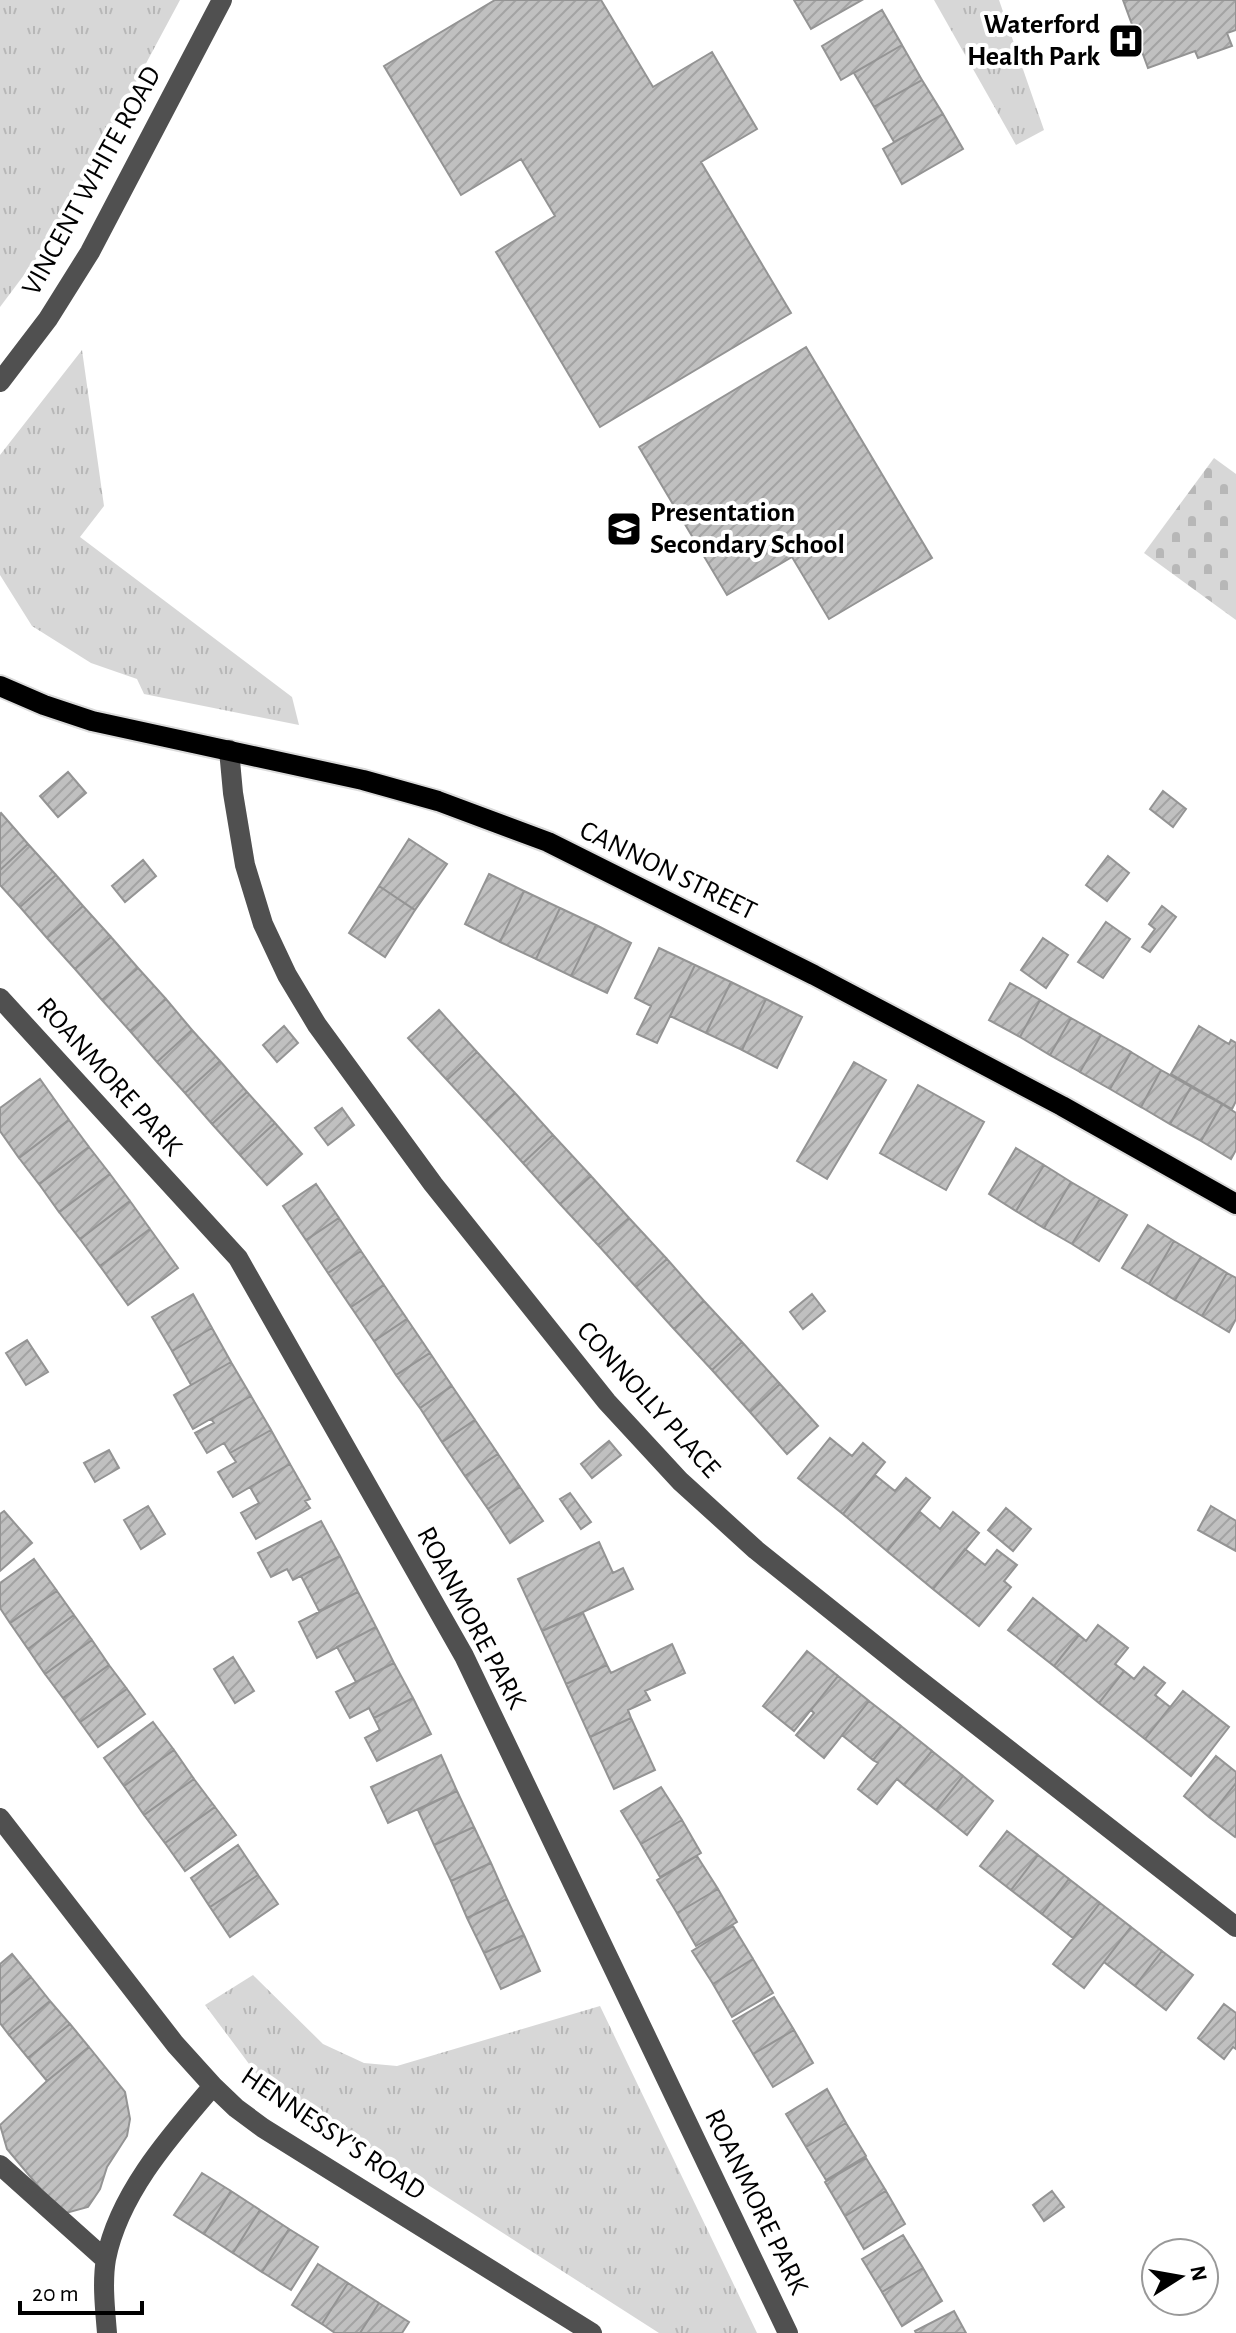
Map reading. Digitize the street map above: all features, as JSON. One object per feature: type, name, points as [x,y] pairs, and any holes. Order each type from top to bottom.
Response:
[{"type":"main road","name":"CANNON STREET","points":[[0,675],[31,700]]},
{"type":"main road","name":"CANNON STREET","points":[[0,686],[92,721],[363,780],[438,801],[548,842],[814,975],[1062,1106],[1236,1204]]},
{"type":"street","name":"VINCENT WHITE ROAD","points":[[0,382],[48,319],[90,252],[222,0]]},
{"type":"street","name":"CONNOLLY PLACE","points":[[229,750],[238,831],[253,897],[274,950],[295,988],[348,1069],[433,1184],[607,1402],[680,1481],[756,1550],[1236,1927]]},
{"type":"street","name":"ROANMORE PARK","points":[[0,998],[238,1258],[464,1656],[788,2333]]},
{"type":"street","name":"HENNESSY'S ROAD","points":[[0,1818],[151,2014],[236,2108],[274,2135],[592,2333]]},
{"type":"street","points":[[107,2333],[106,2260],[118,2222],[158,2153],[213,2086]]},
{"type":"street","points":[[0,2165],[106,2260]]},
{"type":"green space","points":[[0,0],[180,0],[54,235],[0,307]]},
{"type":"green space","points":[[934,0],[999,0],[1044,130],[1016,145]]},
{"type":"green space","points":[[82,350],[104,506],[80,537],[292,697],[299,725],[144,694],[137,679],[91,663],[32,626],[0,575],[0,455]]},
{"type":"green space","points":[[1214,458],[1236,474],[1236,620],[1144,553]]},
{"type":"green space","points":[[253,1975],[323,2044],[364,2063],[397,2066],[600,2006],[757,2333],[659,2333],[258,2076],[205,2005]]},
{"type":"building","points":[[495,0],[601,0],[653,87],[712,52],[757,129],[701,162],[791,313],[600,427],[496,252],[555,216],[521,159],[461,195],[384,66]]},
{"type":"building","points":[[794,0],[862,0],[811,29]]},
{"type":"building","points":[[1123,0],[1236,0],[1236,30],[1227,33],[1232,46],[1198,58],[1195,51],[1148,68]]},
{"type":"building","points":[[882,10],[902,45],[841,80],[822,46]]},
{"type":"building","points":[[902,45],[922,80],[874,107],[854,73]]},
{"type":"building","points":[[922,80],[943,114],[894,142],[874,107]]},
{"type":"building","points":[[943,114],[963,149],[902,184],[883,149]]},
{"type":"building","points":[[806,347],[932,558],[829,619],[792,557],[727,595],[639,447]]},
{"type":"building","points":[[68,772],[86,793],[58,817],[40,796]]},
{"type":"building","points":[[1163,791],[1186,809],[1173,827],[1150,809]]},
{"type":"building","points":[[0,814],[28,844],[0,870]]},
{"type":"building","points":[[409,839],[447,864],[415,910],[379,886]]},
{"type":"building","points":[[28,844],[56,875],[20,907],[0,885],[0,870]]},
{"type":"building","points":[[1108,856],[1129,873],[1107,901],[1086,885]]},
{"type":"building","points":[[143,860],[156,876],[125,902],[112,886]]},
{"type":"building","points":[[489,874],[524,891],[500,942],[465,924]]},
{"type":"building","points":[[56,875],[83,906],[47,938],[20,907]]},
{"type":"building","points":[[379,886],[415,910],[385,957],[349,933]]},
{"type":"building","points":[[524,891],[560,908],[536,959],[500,942]]},
{"type":"building","points":[[83,906],[111,937],[75,969],[47,938]]},
{"type":"building","points":[[1162,906],[1176,917],[1150,952],[1142,947],[1155,929],[1149,924]]},
{"type":"building","points":[[560,908],[596,925],[571,976],[536,959]]},
{"type":"building","points":[[1106,922],[1130,939],[1103,978],[1078,962]]},
{"type":"building","points":[[596,925],[631,943],[607,993],[571,976]]},
{"type":"building","points":[[111,937],[138,968],[102,1000],[75,969]]},
{"type":"building","points":[[1043,938],[1068,955],[1046,988],[1021,970]]},
{"type":"building","points":[[659,948],[695,965],[657,1043],[637,1034],[651,1006],[635,998]]},
{"type":"building","points":[[695,965],[731,982],[706,1033],[670,1016]]},
{"type":"building","points":[[138,968],[166,999],[130,1031],[102,1000]]},
{"type":"building","points":[[731,982],[766,999],[742,1050],[706,1033]]},
{"type":"building","points":[[1010,983],[1040,1000],[1020,1037],[989,1020]]},
{"type":"building","points":[[166,999],[192,1030],[157,1062],[130,1031]]},
{"type":"building","points":[[766,999],[802,1017],[777,1068],[742,1050]]},
{"type":"building","points":[[1040,1000],[1071,1018],[1050,1055],[1020,1037]]},
{"type":"building","points":[[439,1010],[477,1052],[447,1080],[408,1038]]},
{"type":"building","points":[[1071,1018],[1101,1035],[1080,1072],[1050,1055]]},
{"type":"building","points":[[284,1026],[298,1043],[277,1062],[263,1045]]},
{"type":"building","points":[[1199,1026],[1229,1044],[1231,1040],[1236,1043],[1236,1101],[1232,1109],[1171,1074]]},
{"type":"building","points":[[192,1030],[220,1061],[185,1093],[157,1062]]},
{"type":"building","points":[[1101,1035],[1131,1052],[1110,1089],[1080,1072]]},
{"type":"building","points":[[477,1052],[515,1093],[485,1121],[447,1080]]},
{"type":"building","points":[[1131,1052],[1161,1070],[1141,1107],[1110,1089]]},
{"type":"building","points":[[220,1061],[247,1092],[212,1124],[185,1093]]},
{"type":"building","points":[[854,1062],[886,1080],[827,1179],[797,1161]]},
{"type":"building","points":[[1161,1070],[1191,1087],[1170,1124],[1141,1107]]},
{"type":"building","points":[[40,1079],[69,1120],[19,1158],[0,1131],[0,1108]]},
{"type":"building","points":[[918,1085],[984,1122],[946,1190],[880,1153]]},
{"type":"building","points":[[1191,1087],[1222,1104],[1201,1141],[1170,1124]]},
{"type":"building","points":[[247,1092],[275,1123],[240,1155],[212,1124]]},
{"type":"building","points":[[515,1093],[553,1135],[523,1163],[485,1121]]},
{"type":"building","points":[[1222,1104],[1236,1113],[1236,1150],[1231,1159],[1201,1141]]},
{"type":"building","points":[[342,1108],[354,1125],[328,1145],[315,1128]]},
{"type":"building","points":[[69,1120],[89,1147],[39,1184],[19,1158]]},
{"type":"building","points":[[275,1123],[302,1154],[267,1185],[240,1155]]},
{"type":"building","points":[[553,1135],[591,1176],[560,1204],[523,1163]]},
{"type":"building","points":[[89,1147],[110,1174],[59,1212],[39,1184]]},
{"type":"building","points":[[1016,1148],[1044,1165],[1016,1211],[989,1194]]},
{"type":"building","points":[[1044,1165],[1071,1182],[1044,1228],[1016,1211]]},
{"type":"building","points":[[110,1174],[130,1201],[80,1239],[59,1212]]},
{"type":"building","points":[[591,1176],[629,1218],[598,1245],[560,1204]]},
{"type":"building","points":[[1071,1182],[1100,1199],[1072,1244],[1044,1228]]},
{"type":"building","points":[[316,1184],[339,1218],[306,1240],[283,1206]]},
{"type":"building","points":[[1100,1199],[1127,1215],[1099,1261],[1072,1244]]},
{"type":"building","points":[[130,1201],[150,1229],[100,1266],[80,1239]]},
{"type":"building","points":[[339,1218],[361,1251],[328,1273],[306,1240]]},
{"type":"building","points":[[629,1218],[667,1259],[636,1287],[598,1245]]},
{"type":"building","points":[[1148,1225],[1174,1241],[1149,1284],[1122,1268]]},
{"type":"building","points":[[150,1229],[178,1268],[128,1305],[100,1266]]},
{"type":"building","points":[[1174,1241],[1201,1257],[1175,1300],[1149,1284]]},
{"type":"building","points":[[361,1251],[384,1285],[351,1307],[328,1273]]},
{"type":"building","points":[[1201,1257],[1227,1273],[1202,1316],[1175,1300]]},
{"type":"building","points":[[667,1259],[704,1301],[674,1329],[636,1287]]},
{"type":"building","points":[[1227,1273],[1236,1278],[1236,1319],[1229,1332],[1202,1316]]},
{"type":"building","points":[[384,1285],[407,1319],[374,1341],[351,1307]]},
{"type":"building","points":[[193,1294],[212,1328],[172,1351],[152,1317]]},
{"type":"building","points":[[812,1294],[825,1311],[803,1329],[790,1312]]},
{"type":"building","points":[[704,1301],[742,1342],[712,1370],[674,1329]]},
{"type":"building","points":[[407,1319],[430,1353],[396,1375],[374,1341]]},
{"type":"building","points":[[212,1328],[231,1362],[191,1385],[172,1351]]},
{"type":"building","points":[[27,1340],[48,1372],[26,1385],[6,1353]]},
{"type":"building","points":[[742,1342],[780,1384],[750,1412],[712,1370]]},
{"type":"building","points":[[430,1353],[452,1386],[420,1408],[396,1375]]},
{"type":"building","points":[[231,1362],[251,1396],[193,1429],[174,1395]]},
{"type":"building","points":[[780,1384],[818,1426],[787,1454],[750,1412]]},
{"type":"building","points":[[452,1386],[475,1420],[442,1442],[420,1408]]},
{"type":"building","points":[[251,1396],[271,1430],[230,1453],[224,1443],[207,1453],[195,1433],[214,1423],[211,1419]]},
{"type":"building","points":[[475,1420],[498,1454],[465,1476],[442,1442]]},
{"type":"building","points":[[271,1430],[290,1464],[233,1497],[218,1472],[236,1462],[230,1453]]},
{"type":"building","points":[[830,1438],[852,1456],[863,1443],[885,1462],[843,1514],[798,1478]]},
{"type":"building","points":[[609,1441],[621,1455],[592,1478],[581,1464]]},
{"type":"building","points":[[109,1450],[119,1468],[95,1482],[84,1463]]},
{"type":"building","points":[[498,1454],[520,1487],[488,1509],[465,1476]]},
{"type":"building","points":[[290,1464],[310,1499],[305,1501],[310,1508],[256,1539],[241,1513],[259,1503],[250,1487]]},
{"type":"building","points":[[875,1475],[895,1491],[906,1478],[930,1498],[887,1551],[843,1514]]},
{"type":"building","points":[[520,1487],[543,1521],[510,1543],[488,1509]]},
{"type":"building","points":[[570,1493],[591,1522],[581,1529],[560,1499]]},
{"type":"building","points":[[148,1506],[165,1534],[141,1549],[124,1520]]},
{"type":"building","points":[[1211,1506],[1236,1521],[1236,1551],[1198,1530]]},
{"type":"building","points":[[1006,1508],[1031,1529],[1013,1551],[988,1530]]},
{"type":"building","points":[[4,1511],[32,1543],[0,1571],[0,1514]]},
{"type":"building","points":[[920,1512],[940,1529],[953,1512],[979,1533],[933,1589],[887,1551]]},
{"type":"building","points":[[321,1521],[340,1556],[293,1580],[287,1569],[271,1577],[258,1553]]},
{"type":"building","points":[[599,1542],[613,1573],[623,1568],[633,1589],[542,1631],[518,1579]]},
{"type":"building","points":[[965,1549],[985,1565],[997,1550],[1017,1565],[1004,1581],[1011,1587],[979,1626],[933,1589]]},
{"type":"building","points":[[340,1556],[358,1592],[319,1611],[301,1576]]},
{"type":"building","points":[[34,1559],[57,1591],[10,1623],[0,1608],[0,1583]]},
{"type":"building","points":[[57,1591],[74,1615],[28,1649],[10,1623]]},
{"type":"building","points":[[358,1592],[376,1627],[317,1658],[299,1622]]},
{"type":"building","points":[[1033,1598],[1079,1635],[1054,1666],[1008,1630]]},
{"type":"building","points":[[583,1613],[607,1665],[566,1684],[542,1631]]},
{"type":"building","points":[[74,1615],[92,1640],[45,1674],[28,1649]]},
{"type":"building","points":[[1098,1625],[1128,1648],[1115,1664],[1124,1671],[1099,1703],[1054,1666],[1079,1635],[1086,1641]]},
{"type":"building","points":[[376,1627],[394,1663],[356,1682],[337,1647]]},
{"type":"building","points":[[92,1640],[109,1665],[63,1698],[45,1674]]},
{"type":"building","points":[[672,1644],[685,1673],[645,1691],[650,1700],[628,1710],[631,1718],[590,1737],[566,1684],[607,1665],[611,1673]]},
{"type":"building","points":[[807,1651],[838,1676],[794,1731],[763,1706]]},
{"type":"building","points":[[233,1657],[254,1691],[235,1703],[214,1669]]},
{"type":"building","points":[[394,1663],[413,1698],[374,1718],[369,1708],[350,1718],[336,1692]]},
{"type":"building","points":[[109,1665],[127,1689],[80,1722],[63,1698]]},
{"type":"building","points":[[1144,1667],[1165,1683],[1155,1695],[1170,1707],[1145,1739],[1099,1703],[1124,1671],[1134,1679]]},
{"type":"building","points":[[838,1676],[869,1701],[824,1758],[796,1735]]},
{"type":"building","points":[[127,1689],[145,1714],[98,1747],[80,1722]]},
{"type":"building","points":[[1183,1691],[1229,1727],[1191,1776],[1145,1739]]},
{"type":"building","points":[[413,1698],[431,1734],[377,1761],[365,1738],[380,1730],[374,1718]]},
{"type":"building","points":[[869,1701],[901,1726],[873,1760],[842,1735]]},
{"type":"building","points":[[631,1718],[655,1770],[614,1789],[590,1737]]},
{"type":"building","points":[[153,1722],[174,1750],[124,1786],[104,1758]]},
{"type":"building","points":[[901,1726],[932,1751],[904,1785],[897,1779],[877,1804],[858,1789],[878,1763],[873,1760]]},
{"type":"building","points":[[174,1750],[194,1779],[144,1815],[124,1786]]},
{"type":"building","points":[[932,1751],[963,1776],[936,1810],[904,1785]]},
{"type":"building","points":[[441,1755],[457,1791],[388,1823],[371,1787]]},
{"type":"building","points":[[1216,1756],[1236,1772],[1236,1783],[1209,1817],[1184,1796]]},
{"type":"building","points":[[963,1776],[993,1801],[967,1835],[936,1810]]},
{"type":"building","points":[[194,1779],[215,1807],[165,1843],[144,1815]]},
{"type":"building","points":[[1236,1783],[1236,1835],[1235,1837],[1209,1817]]},
{"type":"building","points":[[661,1787],[682,1820],[641,1844],[621,1811]]},
{"type":"building","points":[[457,1791],[474,1827],[434,1845],[418,1810]]},
{"type":"building","points":[[215,1807],[236,1835],[185,1871],[165,1843]]},
{"type":"building","points":[[682,1820],[701,1853],[660,1877],[641,1844]]},
{"type":"building","points":[[474,1827],[491,1863],[451,1881],[434,1845]]},
{"type":"building","points":[[1007,1831],[1038,1855],[1011,1890],[980,1866]]},
{"type":"building","points":[[238,1845],[258,1875],[210,1907],[191,1878]]},
{"type":"building","points":[[1038,1855],[1069,1879],[1042,1914],[1011,1890]]},
{"type":"building","points":[[697,1856],[718,1889],[677,1913],[657,1880]]},
{"type":"building","points":[[491,1863],[507,1899],[467,1918],[451,1881]]},
{"type":"building","points":[[258,1875],[278,1904],[230,1937],[210,1907]]},
{"type":"building","points":[[1069,1879],[1100,1903],[1073,1938],[1042,1914]]},
{"type":"building","points":[[718,1889],[737,1922],[696,1946],[677,1913]]},
{"type":"building","points":[[507,1899],[524,1935],[484,1953],[467,1918]]},
{"type":"building","points":[[1100,1903],[1131,1927],[1084,1988],[1053,1964]]},
{"type":"building","points":[[733,1926],[753,1959],[713,1984],[692,1951]]},
{"type":"building","points":[[1131,1927],[1162,1951],[1135,1986],[1104,1962]]},
{"type":"building","points":[[524,1935],[540,1971],[501,1989],[484,1953]]},
{"type":"building","points":[[1162,1951],[1193,1975],[1166,2010],[1135,1986]]},
{"type":"building","points":[[12,1954],[31,1977],[0,2003],[0,1964]]},
{"type":"building","points":[[753,1959],[773,1993],[732,2017],[713,1984]]},
{"type":"building","points":[[31,1977],[50,2001],[9,2035],[0,2023],[0,2003]]},
{"type":"building","points":[[774,1997],[794,2030],[753,2054],[733,2021]]},
{"type":"building","points":[[50,2001],[70,2024],[28,2058],[9,2035]]},
{"type":"building","points":[[1224,2004],[1236,2013],[1236,2049],[1233,2047],[1224,2059],[1198,2038]]},
{"type":"building","points":[[70,2024],[89,2047],[47,2081],[28,2058]]},
{"type":"building","points":[[794,2030],[813,2063],[773,2087],[753,2054]]},
{"type":"building","points":[[89,2047],[125,2092],[130,2119],[127,2136],[107,2167],[100,2189],[88,2207],[66,2213],[54,2205],[7,2149],[0,2125]]},
{"type":"building","points":[[827,2089],[846,2123],[806,2147],[786,2114]]},
{"type":"building","points":[[846,2123],[866,2156],[826,2180],[806,2147]]},
{"type":"building","points":[[866,2158],[886,2191],[845,2216],[825,2182]]},
{"type":"building","points":[[202,2173],[231,2191],[204,2234],[174,2215]]},
{"type":"building","points":[[231,2191],[260,2210],[233,2253],[204,2234]]},
{"type":"building","points":[[886,2191],[905,2224],[864,2249],[845,2216]]},
{"type":"building","points":[[1052,2191],[1064,2207],[1044,2221],[1033,2205]]},
{"type":"building","points":[[260,2210],[289,2229],[262,2272],[233,2253]]},
{"type":"building","points":[[289,2229],[318,2247],[291,2290],[262,2272]]},
{"type":"building","points":[[903,2235],[923,2268],[882,2292],[862,2259]]},
{"type":"building","points":[[318,2264],[348,2283],[322,2324],[292,2305]]},
{"type":"building","points":[[923,2268],[942,2301],[902,2326],[882,2292]]},
{"type":"building","points":[[348,2283],[379,2303],[360,2333],[335,2333],[322,2324]]},
{"type":"building","points":[[379,2303],[409,2322],[402,2333],[360,2333]]},
{"type":"building","points":[[954,2311],[966,2333],[916,2333],[915,2331]]},
{"type":"place","name":"Waterford Health Park","points":[[1126,41]]},
{"type":"place","name":"Presentation Secondary School","points":[[624,529]]}]
